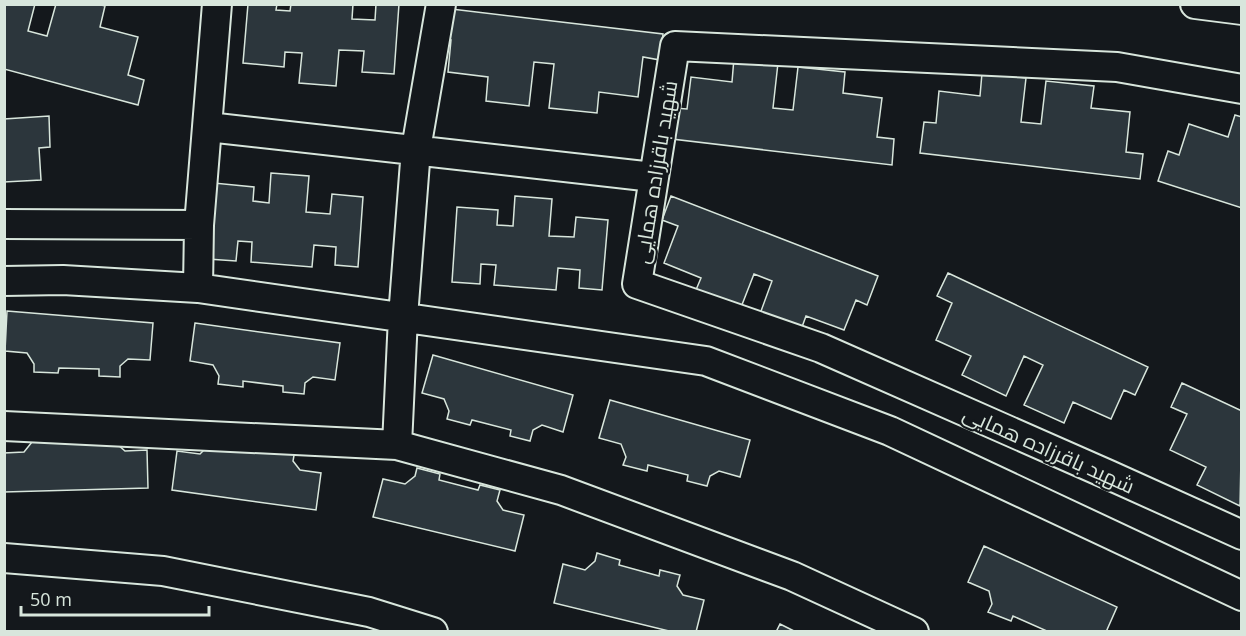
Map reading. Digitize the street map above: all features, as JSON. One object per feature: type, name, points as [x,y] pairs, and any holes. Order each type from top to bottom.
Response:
[{"type":"street","points":[[198,288],[199,225],[216,4]]},
{"type":"street","points":[[397,445],[403,316],[416,149],[441,4]]},
{"type":"street","points":[[1195,4],[1242,10]]},
{"type":"street","name":"شهید باقرزاده همایی","points":[[1242,89],[1117,67],[675,46],[637,284],[820,348],[1242,536]]},
{"type":"street","points":[[208,127],[653,177]]},
{"type":"street","points":[[4,224],[199,225]]},
{"type":"street","points":[[4,281],[63,280],[198,288],[706,361],[890,431],[1242,596]]},
{"type":"street","points":[[4,426],[397,445],[561,489],[792,576],[914,632]]},
{"type":"street","points":[[4,558],[163,571],[369,612],[433,632]]},
{"type":"building","points":[[4,4],[35,4],[28,31],[47,36],[56,4],[105,6],[100,27],[138,37],[128,75],[144,80],[138,105],[4,69]]},
{"type":"building","points":[[248,4],[277,4],[276,10],[290,11],[291,4],[353,4],[352,19],[375,20],[376,4],[399,4],[394,74],[362,72],[364,51],[339,50],[336,86],[299,83],[302,53],[285,52],[284,67],[243,63]]},
{"type":"building","points":[[443,8],[663,34],[660,60],[643,57],[638,97],[599,92],[597,113],[549,108],[554,64],[534,62],[529,106],[486,101],[488,77],[448,72],[451,40],[439,39]]},
{"type":"building","points":[[734,58],[778,63],[773,108],[793,110],[798,67],[845,72],[843,93],[882,98],[877,137],[894,139],[892,165],[672,139],[675,108],[687,109],[691,77],[732,82]]},
{"type":"building","points":[[982,73],[1026,78],[1021,122],[1041,124],[1046,81],[1094,86],[1091,108],[1130,112],[1126,152],[1143,154],[1140,179],[920,153],[924,122],[936,123],[939,91],[980,96]]},
{"type":"building","points":[[1235,115],[1242,117],[1242,208],[1158,181],[1168,151],[1179,155],[1189,124],[1228,137]]},
{"type":"building","points":[[49,116],[50,147],[39,148],[41,180],[4,182],[4,119]]},
{"type":"building","points":[[271,173],[309,176],[306,212],[330,214],[332,194],[363,197],[358,267],[335,265],[336,247],[314,245],[312,267],[251,262],[252,242],[238,241],[236,261],[208,259],[214,183],[254,187],[253,201],[269,203]]},
{"type":"building","points":[[515,196],[552,199],[549,236],[574,237],[576,217],[608,220],[602,290],[579,288],[580,270],[558,268],[556,290],[494,285],[496,265],[481,264],[480,284],[452,282],[457,207],[498,210],[497,225],[513,226]]},
{"type":"building","points":[[671,196],[878,276],[867,305],[856,300],[844,330],[806,316],[798,338],[757,322],[772,281],[754,274],[738,315],[693,297],[701,278],[664,263],[678,226],[662,220]]},
{"type":"building","points":[[948,273],[1148,367],[1135,395],[1124,390],[1111,419],[1073,402],[1064,423],[1024,405],[1043,365],[1024,356],[1006,396],[962,375],[971,356],[936,340],[952,303],[937,296]]},
{"type":"building","points":[[7,311],[153,323],[150,360],[128,359],[120,366],[120,377],[99,376],[99,369],[59,368],[58,373],[34,372],[34,364],[27,353],[5,351]]},
{"type":"building","points":[[195,323],[340,343],[335,380],[313,377],[305,383],[304,394],[283,392],[283,386],[243,381],[243,387],[218,384],[219,376],[213,365],[190,361]]},
{"type":"building","points":[[433,355],[573,395],[563,432],[542,425],[533,430],[530,441],[510,436],[511,430],[472,420],[470,425],[447,419],[449,411],[444,399],[422,393]]},
{"type":"building","points":[[1182,383],[1242,411],[1240,506],[1197,485],[1206,467],[1170,450],[1187,414],[1171,407]]},
{"type":"building","points":[[610,400],[750,440],[740,477],[719,471],[710,476],[707,486],[687,481],[688,475],[648,465],[647,471],[623,465],[626,457],[621,444],[599,438]]},
{"type":"building","points":[[31,433],[117,444],[125,451],[147,450],[148,488],[4,492],[4,453],[24,452],[32,442]]},
{"type":"building","points":[[209,445],[295,450],[293,461],[300,470],[321,473],[316,510],[172,490],[177,451],[200,454]]},
{"type":"building","points":[[417,468],[440,474],[439,480],[478,490],[480,485],[500,490],[497,501],[503,510],[524,515],[515,551],[373,517],[383,479],[405,484],[415,476]]},
{"type":"building","points":[[984,546],[1117,607],[1106,632],[1049,632],[1013,616],[1011,621],[988,612],[992,604],[989,591],[968,582]]},
{"type":"building","points":[[597,553],[620,560],[619,565],[659,576],[660,570],[680,575],[677,586],[683,595],[704,600],[696,632],[673,632],[554,603],[563,564],[585,570],[595,561]]},
{"type":"building","points":[[780,624],[796,632],[776,632]]}]
